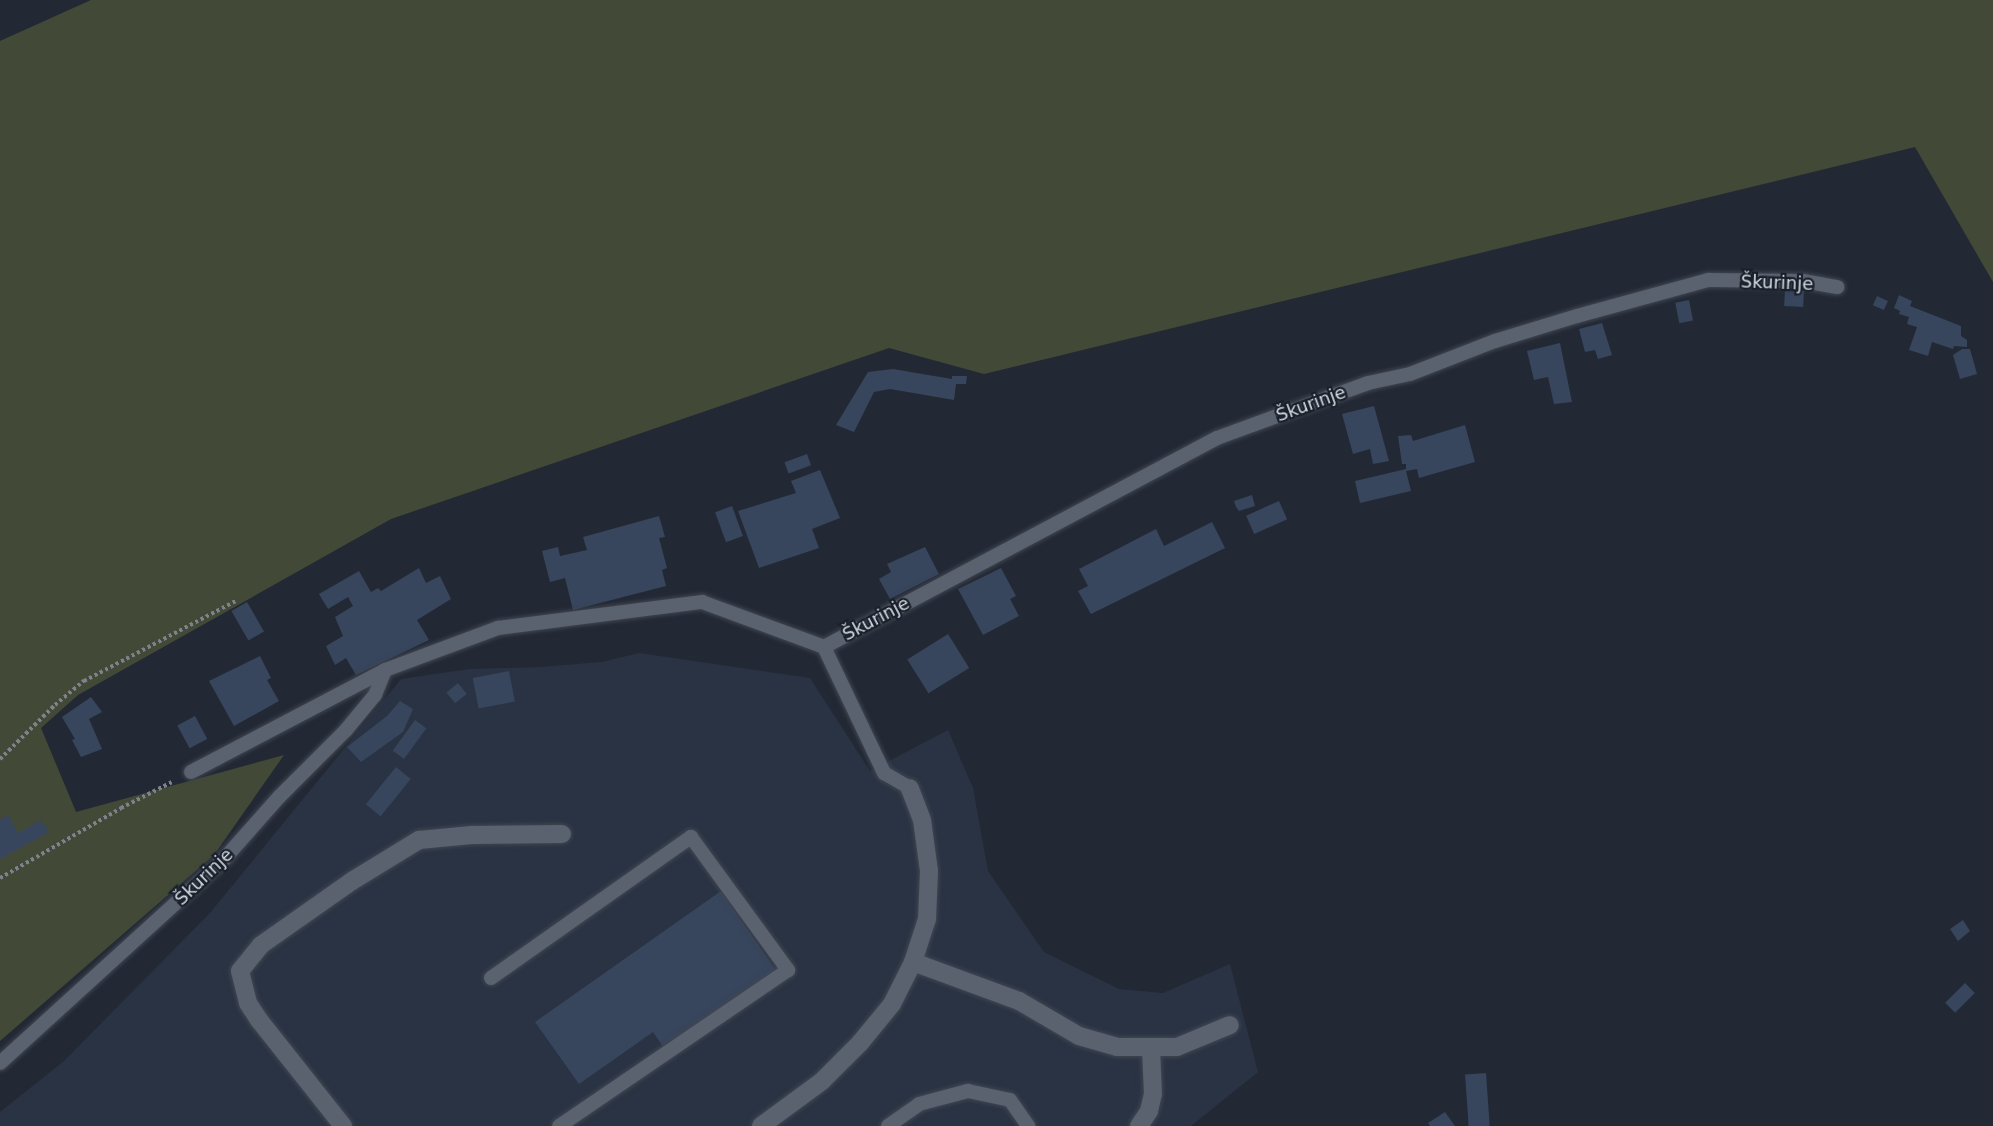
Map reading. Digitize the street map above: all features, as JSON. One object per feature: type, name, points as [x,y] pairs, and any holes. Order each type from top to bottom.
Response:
[{"type":"street","name":"Škurinje","points":[[761,1126],[822,1081],[860,1044],[892,1004],[913,962],[927,919],[929,871],[922,820],[910,788]]},
{"type":"street","points":[[343,1126],[259,1020],[248,1003],[240,971],[261,945],[352,881],[419,840],[472,835],[562,834]]},
{"type":"street","points":[[913,962],[1019,1001],[1079,1036],[1117,1047],[1151,1049],[1176,1047],[1230,1025]]},
{"type":"street","points":[[1138,1126],[1149,1112],[1153,1094],[1151,1049]]},
{"type":"lane","name":"Škurinje","points":[[824,647],[1217,438],[1368,383],[1410,374],[1495,342],[1566,319],[1709,280],[1803,281],[1837,287]]},
{"type":"lane","name":"Škurinje","points":[[191,772],[385,670],[498,628],[702,602],[824,647],[884,773],[910,788]]},
{"type":"lane","name":"Škurinje","points":[[0,1063],[225,858],[279,797],[346,730],[375,695],[385,670]]},
{"type":"lane","points":[[491,978],[691,837],[788,970],[559,1126]]},
{"type":"lane","points":[[888,1126],[919,1104],[968,1091],[1010,1100],[1028,1126]]},
{"type":"path","points":[[0,759],[55,705],[84,681],[236,601]]},
{"type":"path","points":[[0,878],[121,808],[191,772]]},
{"type":"shaded area","points":[[639,653],[810,678],[870,771],[948,730],[973,788],[988,871],[1044,952],[1119,989],[1163,993],[1230,964],[1258,1072],[1191,1126],[0,1126],[0,1112],[64,1061],[210,913],[401,679],[469,669],[602,662]]},
{"type":"green space","points":[[91,0],[1993,0],[1993,282],[1915,147],[984,374],[889,348],[391,519],[78,695],[41,728],[76,812],[284,755],[214,855],[0,1041],[0,41]]},
{"type":"building","points":[[1785,290],[1804,291],[1803,307],[1784,306]]},
{"type":"building","points":[[1899,295],[1912,301],[1910,306],[1961,326],[1961,336],[1967,340],[1967,347],[1954,346],[1953,349],[1932,342],[1928,356],[1909,350],[1917,327],[1907,324],[1909,317],[1899,314],[1900,311],[1894,308]]},
{"type":"building","points":[[1877,296],[1888,301],[1884,310],[1873,305]]},
{"type":"building","points":[[1689,300],[1693,321],[1679,323],[1675,303]]},
{"type":"building","points":[[1602,323],[1612,355],[1598,359],[1595,350],[1585,352],[1579,329]]},
{"type":"building","points":[[1560,343],[1572,402],[1554,404],[1548,377],[1534,380],[1527,351]]},
{"type":"building","points":[[1962,349],[1970,349],[1977,374],[1960,379],[1953,355]]},
{"type":"building","points":[[893,369],[952,379],[952,376],[967,376],[966,384],[956,384],[954,400],[890,389],[874,392],[854,432],[836,425],[868,372]]},
{"type":"building","points":[[1374,406],[1389,461],[1373,464],[1370,449],[1353,454],[1342,414]]},
{"type":"building","points":[[1465,425],[1475,462],[1419,478],[1417,469],[1406,471],[1411,491],[1360,503],[1355,481],[1406,469],[1406,464],[1402,464],[1398,436],[1411,435],[1413,441]]},
{"type":"building","points":[[807,454],[811,465],[789,473],[784,462]]},
{"type":"building","points":[[820,470],[840,518],[812,529],[819,548],[759,568],[738,511],[796,493],[791,481]]},
{"type":"building","points":[[1252,495],[1255,506],[1239,511],[1234,501]]},
{"type":"building","points":[[1279,501],[1287,519],[1254,534],[1246,516]]},
{"type":"building","points":[[732,506],[743,536],[726,542],[715,512]]},
{"type":"building","points":[[659,516],[665,537],[659,538],[667,568],[662,570],[666,586],[573,610],[565,578],[550,582],[542,551],[558,547],[560,556],[587,550],[583,537]]},
{"type":"building","points":[[1212,522],[1225,548],[1091,614],[1078,591],[1088,586],[1079,569],[1156,529],[1164,546]]},
{"type":"building","points":[[925,547],[939,574],[890,599],[879,579],[891,572],[887,564]]},
{"type":"building","points":[[419,568],[426,583],[440,576],[451,599],[417,620],[429,640],[356,675],[346,658],[335,665],[326,646],[343,636],[335,617],[353,606],[348,597],[328,609],[319,594],[359,571],[371,592],[378,588],[381,591]]},
{"type":"building","points":[[1001,568],[1016,596],[1010,599],[1019,616],[983,635],[958,589]]},
{"type":"building","points":[[247,602],[264,631],[248,640],[231,611]]},
{"type":"building","points":[[948,634],[969,668],[928,693],[907,659]]},
{"type":"building","points":[[260,656],[271,678],[267,680],[279,701],[234,726],[209,681]]},
{"type":"building","points":[[509,671],[515,701],[479,708],[473,678]]},
{"type":"building","points":[[458,683],[467,694],[455,703],[446,692]]},
{"type":"building","points":[[91,697],[102,712],[89,719],[102,749],[81,757],[72,740],[75,739],[62,717]]},
{"type":"building","points":[[400,701],[413,709],[403,732],[361,762],[347,747],[387,716]]},
{"type":"building","points":[[195,716],[207,739],[190,748],[177,725]]},
{"type":"building","points":[[415,720],[426,728],[404,759],[393,751]]},
{"type":"building","points":[[396,767],[411,779],[381,816],[366,804]]},
{"type":"building","points":[[8,815],[18,833],[41,820],[49,832],[0,859],[0,820]]},
{"type":"building","points":[[721,891],[777,972],[666,1051],[653,1032],[579,1084],[535,1022]]},
{"type":"building","points":[[1963,920],[1970,931],[1958,941],[1950,929]]},
{"type":"building","points":[[1965,983],[1975,993],[1955,1013],[1945,1003]]},
{"type":"building","points":[[1486,1073],[1490,1126],[1469,1126],[1465,1074]]},
{"type":"building","points":[[1445,1112],[1455,1126],[1430,1126],[1428,1123]]}]
